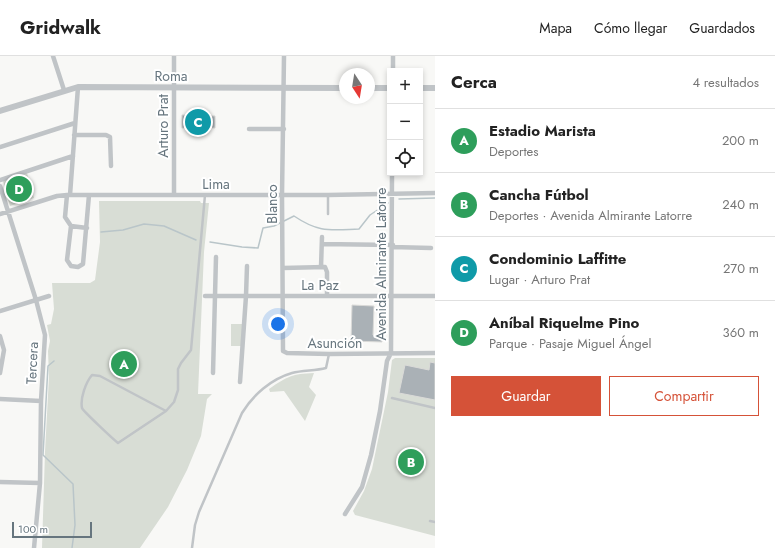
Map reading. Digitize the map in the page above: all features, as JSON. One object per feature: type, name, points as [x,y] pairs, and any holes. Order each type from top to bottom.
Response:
[{"type":"street","points":[[53,56],[64,90]]},
{"type":"street","name":"Arturo Prat","points":[[174,56],[174,195]]},
{"type":"street","name":"Blanco","points":[[283,352],[282,195],[284,56]]},
{"type":"street","points":[[393,56],[393,68]]},
{"type":"street","points":[[78,86],[73,156],[65,217],[71,226],[67,260],[68,264],[74,267],[78,267],[83,264],[89,195]]},
{"type":"street","name":"Roma","points":[[0,111],[78,86],[174,88],[339,88]]},
{"type":"street","points":[[375,88],[387,88]]},
{"type":"street","points":[[423,88],[435,88]]},
{"type":"street","points":[[0,147],[75,123]]},
{"type":"street","points":[[249,129],[284,129]]},
{"type":"street","points":[[74,135],[110,137],[111,166]]},
{"type":"street","points":[[0,180],[73,156]]},
{"type":"street","name":"Avenida Almirante Latorre","points":[[346,514],[362,487],[371,456],[380,411],[387,361],[392,353],[392,176]]},
{"type":"street","name":"Tercera","points":[[0,186],[36,300],[45,335],[41,401],[40,483],[34,548]]},
{"type":"street","name":"Lima","points":[[0,214],[56,196],[68,195],[392,195],[435,193]]},
{"type":"street","points":[[71,226],[87,228]]},
{"type":"street","points":[[321,266],[322,237]]},
{"type":"street","points":[[322,244],[431,248]]},
{"type":"street","points":[[213,373],[216,256]]},
{"type":"street","points":[[240,382],[247,266]]},
{"type":"street","points":[[283,268],[321,266],[327,268],[326,296]]},
{"type":"street","points":[[0,311],[49,296]]},
{"type":"street","name":"La Paz","points":[[205,296],[435,296]]},
{"type":"street","points":[[0,336],[4,350],[0,373]]},
{"type":"street","name":"Asunción","points":[[283,352],[329,354],[435,353]]},
{"type":"street","points":[[0,399],[41,401]]},
{"type":"street","points":[[0,482],[40,483]]},
{"type":"lane","points":[[166,411],[100,376],[92,375],[82,401],[82,407],[85,412],[118,444],[166,411],[174,402],[178,390],[178,369],[191,350],[205,195]]},
{"type":"lane","points":[[328,195],[328,214]]},
{"type":"lane","points":[[192,548],[195,525],[199,512],[242,413],[252,398],[269,384],[292,373],[326,368],[329,354]]},
{"type":"lane","points":[[392,398],[435,408]]},
{"type":"lane","points":[[430,521],[435,522]]},
{"type":"shaded area","points":[[27,173],[34,198],[10,206],[3,181]]},
{"type":"shaded area","points":[[99,201],[200,201],[201,203],[209,203],[204,252],[198,394],[212,394],[207,399],[201,436],[187,470],[168,507],[140,548],[42,548],[49,376],[48,351],[50,341],[47,325],[51,324],[54,309],[52,283],[90,283],[95,280],[100,242]]},
{"type":"shaded area","points":[[231,324],[244,324],[244,346],[231,346]]},
{"type":"shaded area","points":[[395,358],[435,358],[435,536],[355,515],[353,511],[364,491],[372,469],[388,392],[392,360]]},
{"type":"shaded area","points":[[314,373],[309,387],[316,395],[305,421],[284,391],[270,392],[269,389],[290,376]]},
{"type":"building","points":[[182,115],[215,116],[215,128],[207,128],[207,123],[190,123],[189,128],[182,128]]},
{"type":"building","points":[[352,305],[374,306],[373,335],[382,335],[382,342],[351,341]]},
{"type":"building","points":[[430,362],[435,363],[435,400],[399,393],[405,365],[429,370]]},
{"type":"waterway","points":[[399,199],[435,198]]},
{"type":"waterway","points":[[210,242],[258,248],[263,228],[274,226],[294,216],[318,228],[332,230],[359,229],[370,215],[388,203]]},
{"type":"waterway","points":[[101,232],[123,230],[144,224],[164,226],[196,240]]},
{"type":"waterway","points":[[54,361],[48,366],[43,455],[73,484],[75,525],[72,548]]},
{"type":"place","name":"Condominio Laffitte","points":[[198,122]]},
{"type":"place","name":"Aníbal Riquelme Pino","points":[[19,189]]},
{"type":"place","name":"Estadio Marista","points":[[124,364]]},
{"type":"place","name":"Cancha Fútbol","points":[[411,462]]}]
